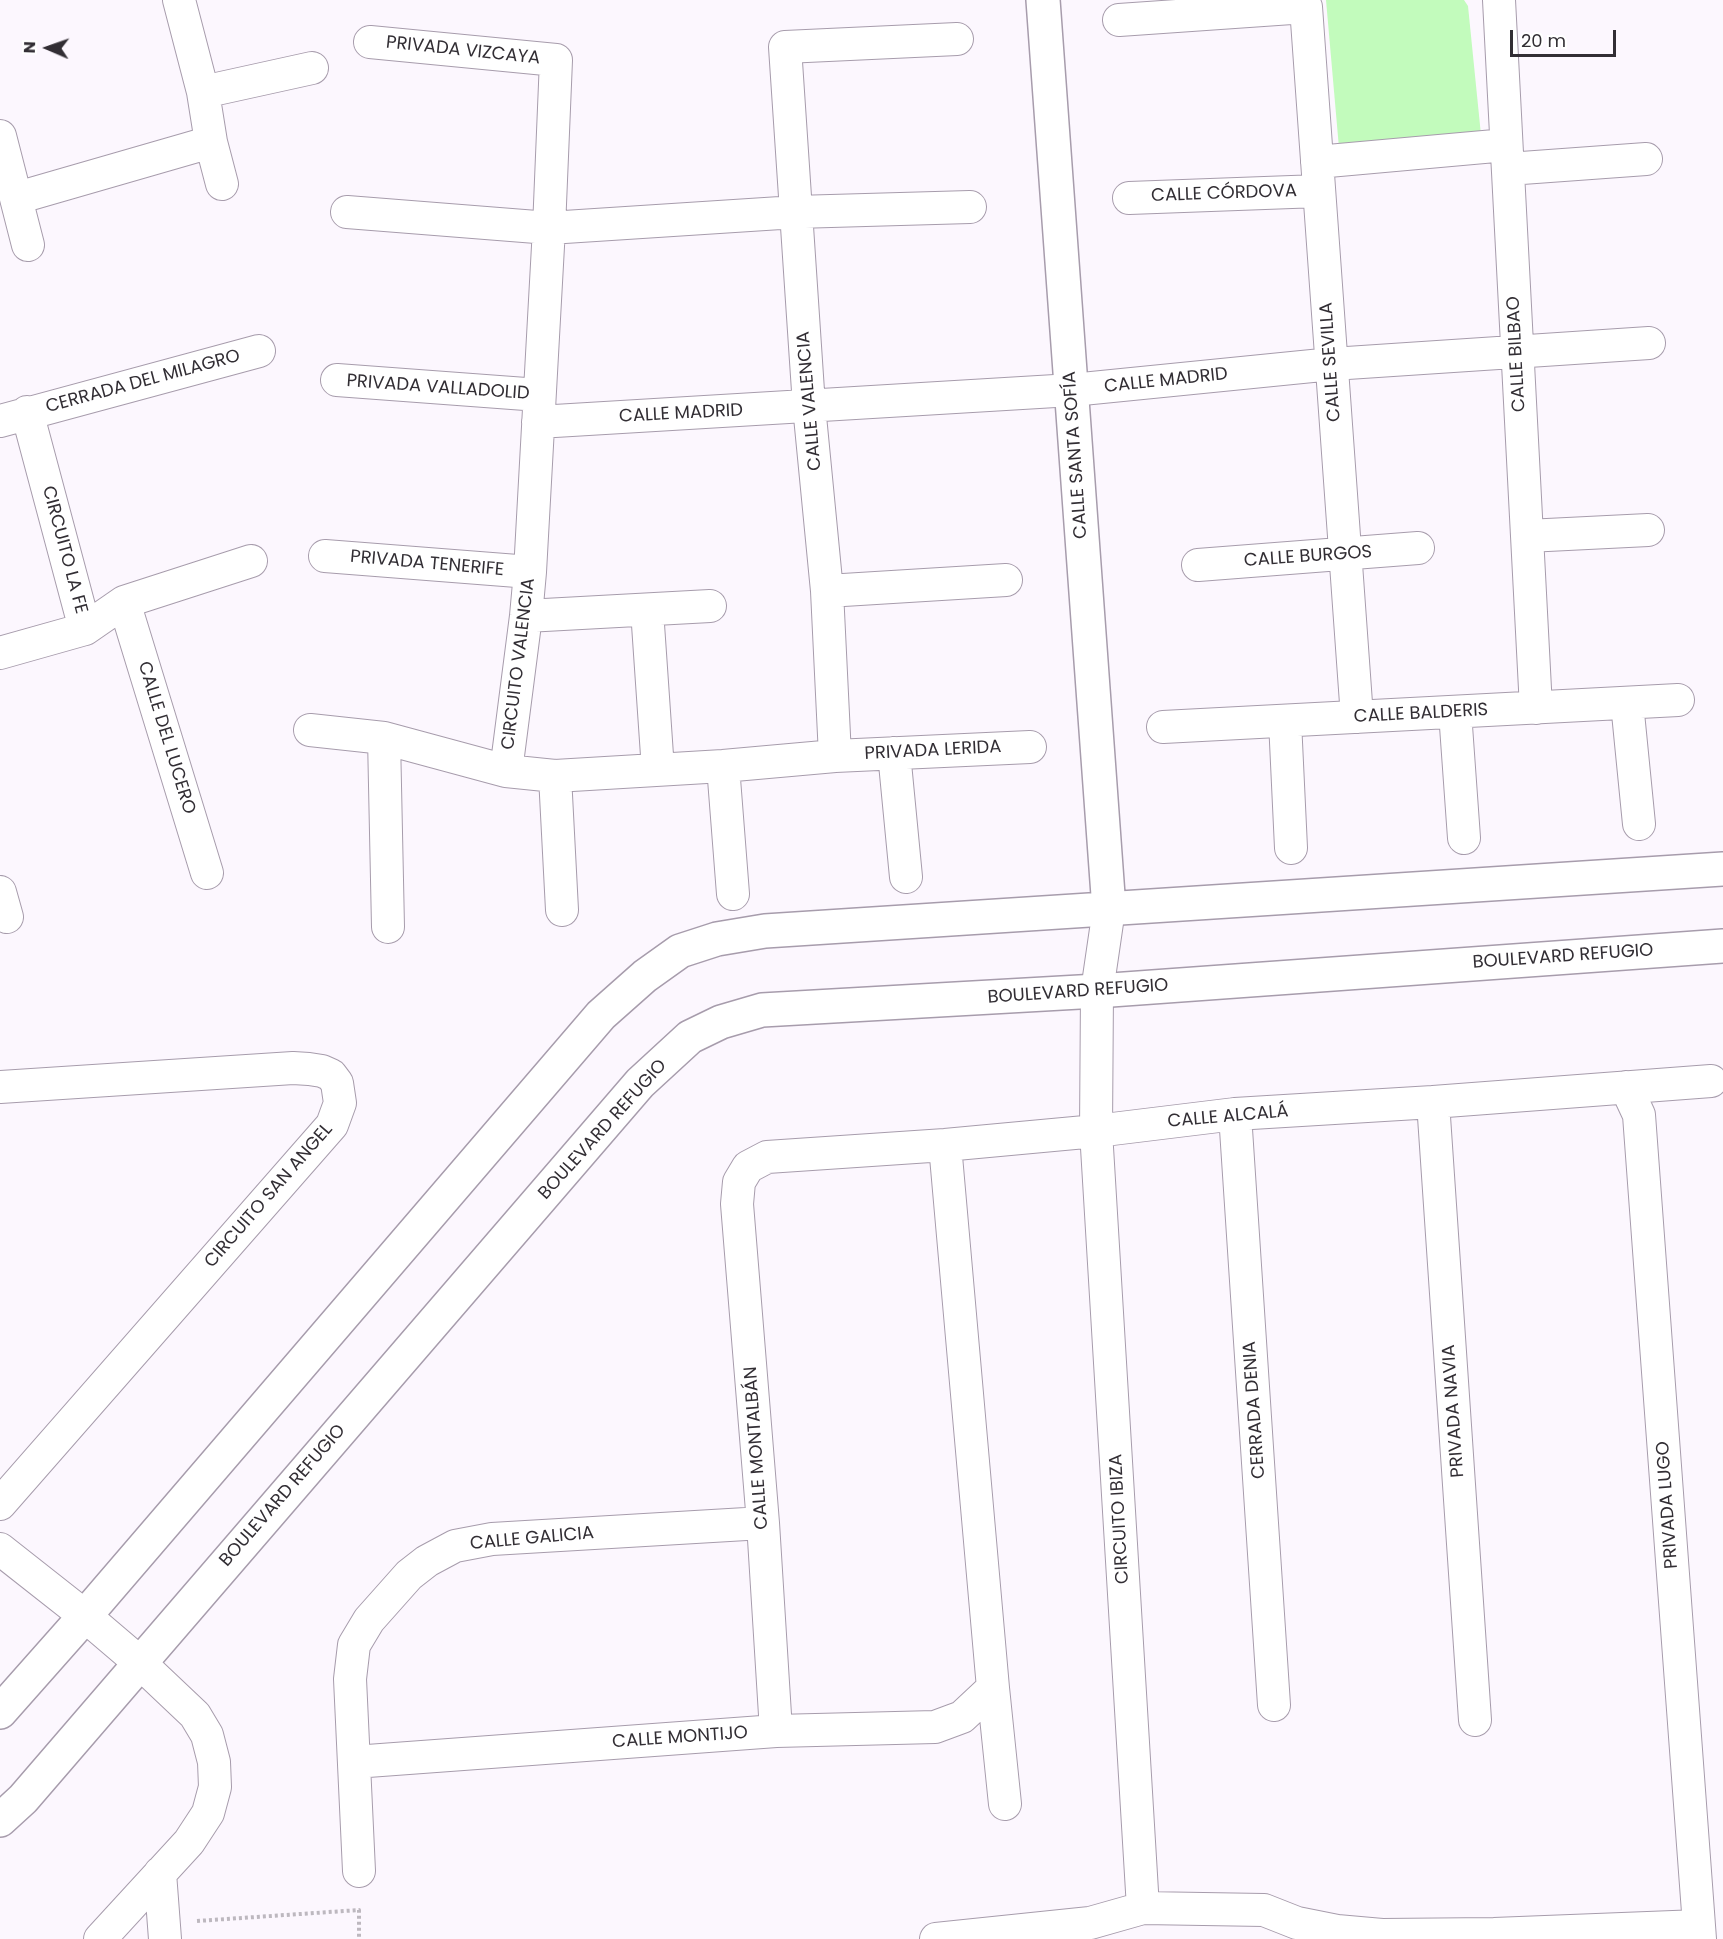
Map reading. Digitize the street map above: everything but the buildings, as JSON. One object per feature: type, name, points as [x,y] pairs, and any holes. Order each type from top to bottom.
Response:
[{"type":"street","points":[[179,0],[204,92],[211,142],[222,184]]},
{"type":"street","name":"CALLE SANTA SOFÍA","points":[[1043,0],[1109,909]]},
{"type":"street","name":"CALLE BILBAO","points":[[1498,0],[1536,708]]},
{"type":"street","name":"CALLE SEVILLA","points":[[1119,20],[1306,7],[1357,717]]},
{"type":"street","name":"CALLE VALENCIA","points":[[835,756],[826,591],[809,406],[785,47],[957,39]]},
{"type":"street","name":"PRIVADA VIZCAYA","points":[[370,42],[556,60]]},
{"type":"street","name":"CIRCUITO VALENCIA","points":[[556,60],[530,573],[506,771],[555,776],[723,766],[835,756]]},
{"type":"street","points":[[204,92],[312,68]]},
{"type":"street","points":[[0,136],[28,245]]},
{"type":"street","points":[[17,198],[211,142]]},
{"type":"street","name":"CALLE CÓRDOVA","points":[[1129,198],[1507,157],[1646,159]]},
{"type":"street","points":[[347,212],[549,228],[796,212],[970,207]]},
{"type":"street","name":"CALLE MADRID","points":[[539,409],[809,406],[1072,390],[1332,364],[1649,343]]},
{"type":"street","name":"CERRADA DEL MILAGRO","points":[[13,416],[259,351]]},
{"type":"street","name":"PRIVADA VALLADOLID","points":[[337,380],[539,409]]},
{"type":"street","name":"CIRCUITO LA FE","points":[[0,653],[85,629],[13,416]]},
{"type":"street","points":[[1527,536],[1648,530]]},
{"type":"street","name":"CALLE BURGOS","points":[[1198,565],[1418,548]]},
{"type":"street","name":"PRIVADA TENERIFE","points":[[325,556],[530,573]]},
{"type":"street","points":[[85,629],[124,602],[251,561]]},
{"type":"street","points":[[826,591],[1006,580]]},
{"type":"street","name":"CALLE DEL LUCERO","points":[[124,602],[207,873]]},
{"type":"street","points":[[526,616],[710,606]]},
{"type":"street","points":[[647,610],[658,770]]},
{"type":"street","name":"CALLE BALDERIS","points":[[1163,727],[1678,700]]},
{"type":"street","points":[[1628,703],[1638,824]]},
{"type":"street","points":[[1455,712],[1464,838]]},
{"type":"street","points":[[1285,721],[1291,848]]},
{"type":"street","points":[[310,730],[384,738],[506,771]]},
{"type":"street","points":[[384,738],[388,927]]},
{"type":"street","name":"PRIVADA LERIDA","points":[[835,756],[1030,747]]},
{"type":"street","points":[[894,753],[906,877]]},
{"type":"street","points":[[723,766],[733,894]]},
{"type":"street","points":[[555,776],[562,910]]},
{"type":"street","points":[[0,1712],[601,1015],[645,976],[680,951],[717,939],[765,931],[1723,869]]},
{"type":"street","name":"CIRCUITO IBIZA","points":[[1109,909],[1096,991],[1096,1131],[1143,1908]]},
{"type":"street","name":"BOULEVARD REFUGIO","points":[[0,1820],[23,1799],[640,1083],[690,1037],[721,1022],[762,1010],[1096,991],[1723,945]]},
{"type":"street","name":"CIRCUITO SAN ANGEL","points":[[0,1087],[293,1068],[322,1071],[331,1075],[337,1083],[340,1103],[332,1125],[0,1504]]},
{"type":"street","name":"CALLE ALCALÁ","points":[[748,1167],[767,1157],[945,1145],[1096,1131],[1235,1114],[1712,1081]]},
{"type":"street","name":"PRIVADA LUGO","points":[[1626,1087],[1639,1114],[1700,1933]]},
{"type":"street","name":"PRIVADA NAVIA","points":[[1433,1102],[1475,1720]]},
{"type":"street","name":"CERRADA DENIA","points":[[1235,1114],[1274,1705]]},
{"type":"street","points":[[945,1145],[1005,1804]]},
{"type":"street","name":"CALLE MONTALBÁN","points":[[748,1167],[739,1182],[737,1204],[763,1523],[776,1731]]},
{"type":"street","name":"CALLE GALICIA","points":[[359,1871],[350,1679],[354,1645],[369,1620],[409,1575],[427,1561],[455,1546],[492,1539],[763,1523]]},
{"type":"street","points":[[0,1549],[85,1616],[139,1662],[195,1715],[207,1735],[214,1762],[215,1787],[208,1813],[189,1842],[100,1939]]},
{"type":"street","name":"CALLE MONTIJO","points":[[354,1762],[776,1731],[935,1727],[962,1717],[993,1688]]},
{"type":"street","points":[[160,1873],[164,1931]]},
{"type":"street","points":[[936,1939],[1090,1931],[1143,1908],[1264,1910],[1298,1931],[1337,1931],[1382,1935],[1700,1933]]},
{"type":"path","points":[[164,1931],[359,1910],[358,1939]]},
{"type":"green space","points":[[1326,0],[1464,0],[1468,6],[1481,135],[1339,148]]}]
